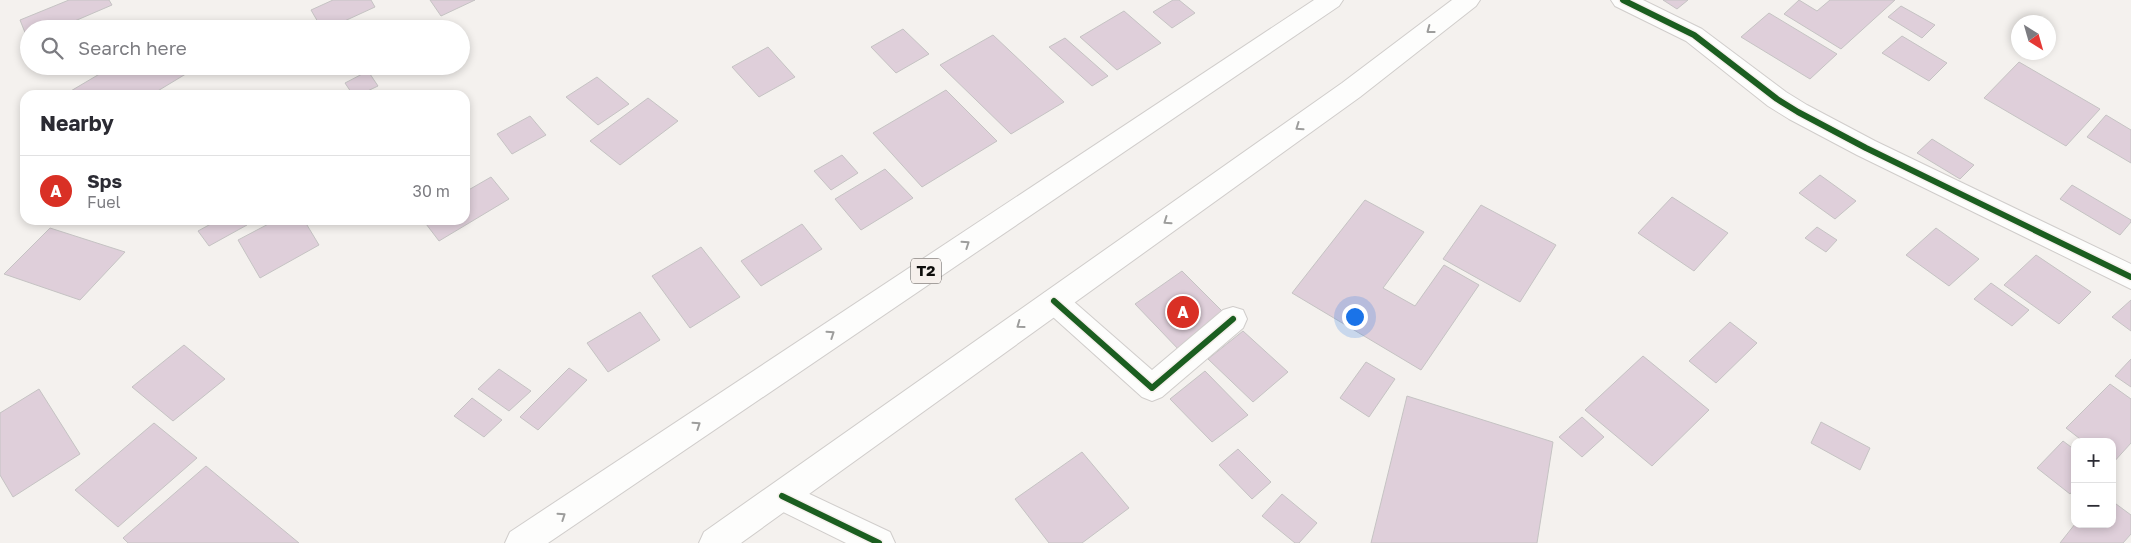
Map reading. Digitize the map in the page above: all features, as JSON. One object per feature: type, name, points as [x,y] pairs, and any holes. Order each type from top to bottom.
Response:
[{"type":"main road","name":"T2","points":[[521,543],[1331,0]]},
{"type":"main road","points":[[715,543],[1351,90],[1468,0]]},
{"type":"main road","points":[[1623,0],[1694,35],[1777,99],[1798,112],[1866,148],[2131,277]]},
{"type":"main road","points":[[1054,301],[1152,388],[1233,319]]},
{"type":"main road","points":[[782,496],[879,543]]},
{"type":"building","points":[[69,0],[109,0],[112,5],[77,20],[20,20]]},
{"type":"building","points":[[333,0],[371,0],[375,7],[347,20],[317,20],[311,10]]},
{"type":"building","points":[[430,0],[475,0],[441,16]]},
{"type":"building","points":[[1173,0],[1179,0],[1195,13],[1172,28],[1153,12]]},
{"type":"building","points":[[1663,0],[1688,0],[1677,9]]},
{"type":"building","points":[[1799,0],[1817,11],[1830,0],[1895,0],[1841,49],[1784,14]]},
{"type":"building","points":[[1901,6],[1935,25],[1922,38],[1888,17]]},
{"type":"building","points":[[1124,11],[1161,43],[1117,70],[1080,37]]},
{"type":"building","points":[[1769,13],[1837,54],[1810,79],[1741,37]]},
{"type":"building","points":[[903,29],[929,54],[896,73],[871,47]]},
{"type":"building","points":[[993,35],[1064,102],[1011,134],[940,65]]},
{"type":"building","points":[[1902,36],[1947,63],[1929,81],[1882,53]]},
{"type":"building","points":[[1065,38],[1108,76],[1092,86],[1049,47]]},
{"type":"building","points":[[768,47],[795,77],[759,97],[732,67]]},
{"type":"building","points":[[2019,62],[2100,109],[2066,146],[1984,98]]},
{"type":"building","points":[[98,75],[184,75],[159,90],[72,90]]},
{"type":"building","points":[[360,75],[371,75],[378,86],[370,90],[350,90],[345,83]]},
{"type":"building","points":[[597,77],[629,104],[598,125],[566,97]]},
{"type":"building","points":[[946,90],[997,141],[922,187],[873,133]]},
{"type":"building","points":[[648,98],[678,121],[620,165],[590,141]]},
{"type":"building","points":[[2106,115],[2131,130],[2131,163],[2087,137]]},
{"type":"building","points":[[530,116],[546,135],[512,154],[497,134]]},
{"type":"building","points":[[1932,139],[1974,165],[1960,179],[1917,153]]},
{"type":"building","points":[[842,155],[858,173],[831,190],[814,171]]},
{"type":"building","points":[[885,169],[913,198],[861,230],[835,199]]},
{"type":"building","points":[[1820,175],[1856,201],[1835,219],[1799,193]]},
{"type":"building","points":[[491,177],[509,199],[470,222],[470,189]]},
{"type":"building","points":[[2072,185],[2131,220],[2131,222],[2120,235],[2060,199]]},
{"type":"building","points":[[1672,197],[1728,233],[1694,271],[1638,233]]},
{"type":"building","points":[[1365,200],[1424,232],[1383,288],[1415,306],[1444,265],[1479,285],[1421,370],[1292,293]]},
{"type":"building","points":[[1481,205],[1556,245],[1520,302],[1443,259]]},
{"type":"building","points":[[802,224],[822,249],[761,286],[741,261]]},
{"type":"building","points":[[209,225],[247,225],[209,246],[198,231]]},
{"type":"building","points":[[266,225],[307,225],[319,245],[260,278],[238,240]]},
{"type":"building","points":[[427,225],[466,225],[439,241]]},
{"type":"building","points":[[1817,227],[1837,240],[1826,252],[1805,238]]},
{"type":"building","points":[[50,228],[125,252],[80,300],[4,274]]},
{"type":"building","points":[[1936,228],[1979,259],[1949,286],[1906,255]]},
{"type":"building","points":[[701,247],[740,297],[690,328],[652,276]]},
{"type":"building","points":[[2036,255],[2091,292],[2059,324],[2004,285]]},
{"type":"building","points":[[1182,271],[1229,318],[1181,352],[1135,304]]},
{"type":"building","points":[[1991,283],[2029,310],[2012,326],[1974,299]]},
{"type":"building","points":[[2131,300],[2131,331],[2112,317]]},
{"type":"building","points":[[640,312],[660,340],[608,372],[587,343]]},
{"type":"building","points":[[1730,322],[1757,343],[1716,383],[1689,361]]},
{"type":"building","points":[[1243,331],[1288,372],[1253,402],[1208,359]]},
{"type":"building","points":[[184,345],[225,379],[173,421],[132,387]]},
{"type":"building","points":[[1643,356],[1709,410],[1652,466],[1585,410]]},
{"type":"building","points":[[2131,359],[2131,387],[2115,376]]},
{"type":"building","points":[[1366,362],[1395,379],[1369,417],[1340,398]]},
{"type":"building","points":[[569,368],[587,380],[538,430],[520,417]]},
{"type":"building","points":[[499,369],[531,391],[509,411],[478,389]]},
{"type":"building","points":[[1205,371],[1248,415],[1212,442],[1170,399]]},
{"type":"building","points":[[2110,384],[2131,399],[2131,443],[2116,460],[2116,438],[2079,438],[2066,428]]},
{"type":"building","points":[[39,389],[80,454],[13,497],[0,475],[0,413]]},
{"type":"building","points":[[1407,396],[1553,442],[1537,543],[1371,543]]},
{"type":"building","points":[[472,398],[502,420],[484,437],[454,416]]},
{"type":"building","points":[[1582,417],[1604,437],[1582,457],[1559,437]]},
{"type":"building","points":[[1821,422],[1870,448],[1860,470],[1811,443]]},
{"type":"building","points":[[154,423],[197,458],[118,527],[75,490]]},
{"type":"building","points":[[2063,441],[2071,447],[2071,493],[2070,494],[2037,468]]},
{"type":"building","points":[[1238,449],[1271,482],[1252,499],[1219,465]]},
{"type":"building","points":[[1082,452],[1129,508],[1082,543],[1049,543],[1015,499]]},
{"type":"building","points":[[206,466],[299,543],[128,543],[123,538]]},
{"type":"building","points":[[1282,494],[1317,523],[1299,543],[1295,543],[1262,516]]},
{"type":"building","points":[[2116,504],[2131,515],[2131,534],[2123,543],[2060,543],[2072,528],[2116,528]]},
{"type":"cycle path","points":[[1623,0],[1694,35],[1777,99],[1798,112],[1866,148],[2131,277]]},
{"type":"cycle path","points":[[1054,301],[1152,388],[1233,319]]},
{"type":"cycle path","points":[[782,496],[879,543]]},
{"type":"place","name":"Sps","points":[[1183,312]]}]
